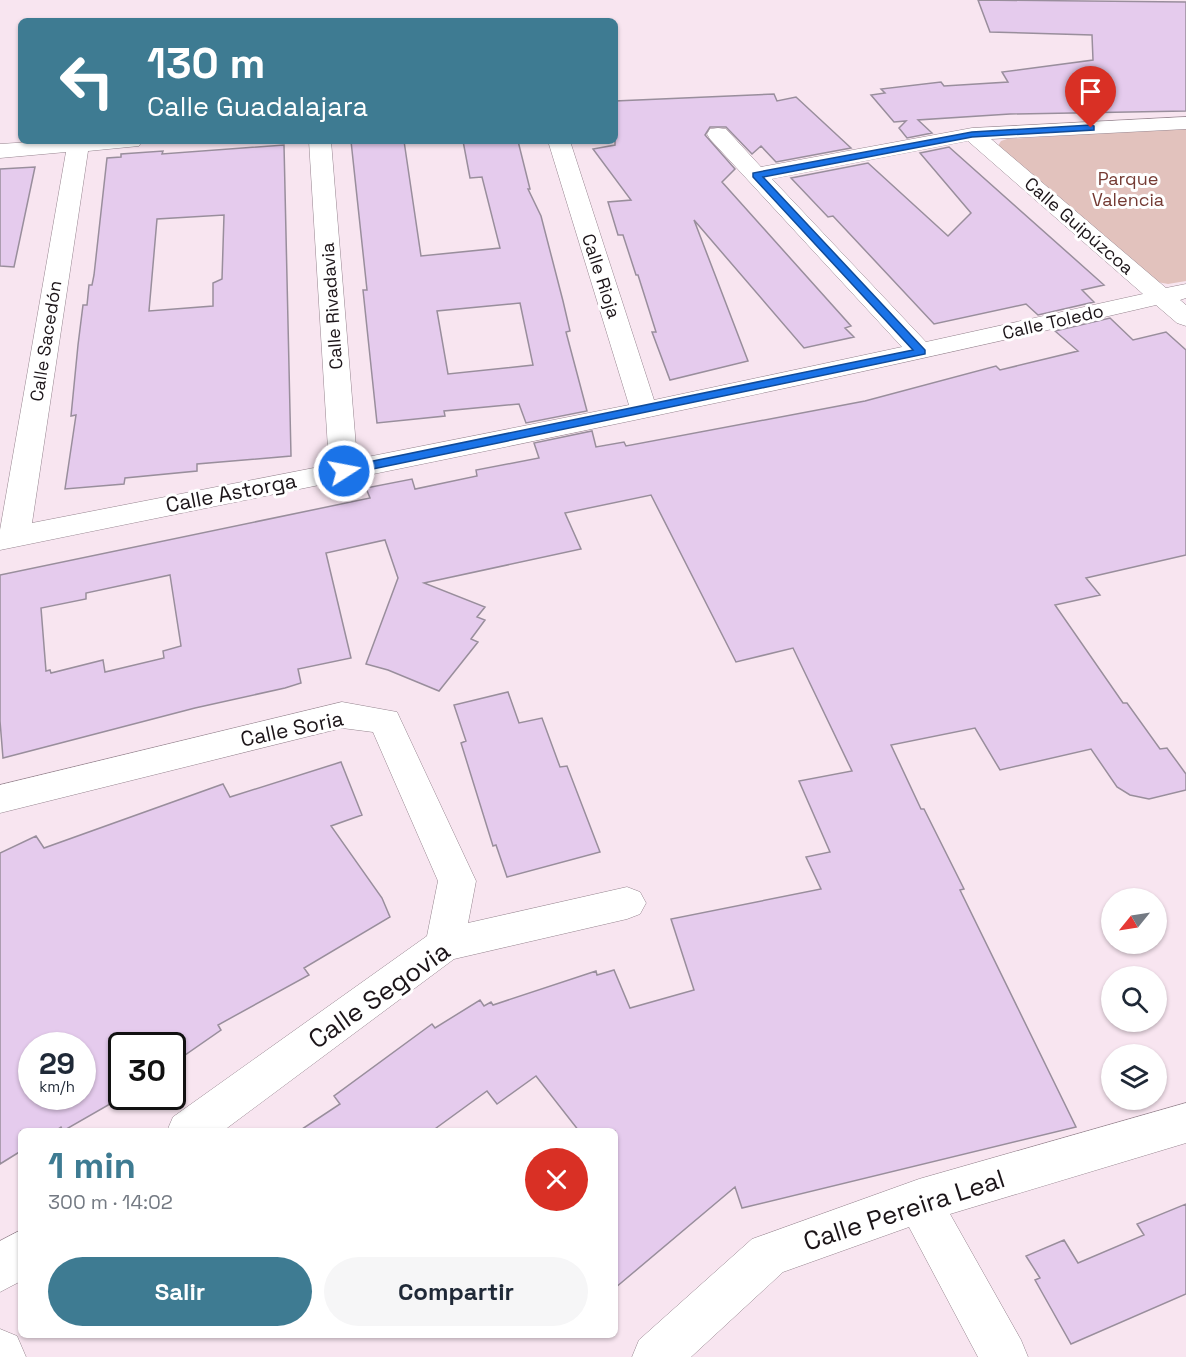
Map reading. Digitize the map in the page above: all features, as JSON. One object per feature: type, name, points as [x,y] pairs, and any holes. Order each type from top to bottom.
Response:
[{"type":"street","points":[[757,175],[972,134],[1186,123]]},
{"type":"street","points":[[718,134],[921,352]]},
{"type":"street","name":"Calle Guipúzcoa","points":[[972,134],[1174,294],[1186,318]]},
{"type":"street","points":[[0,151],[91,144]]},
{"type":"street","name":"Calle Rivadavia","points":[[320,144],[344,471]]},
{"type":"street","name":"Calle Rioja","points":[[560,144],[644,410]]},
{"type":"street","name":"Calle Sacedón","points":[[7,538],[78,145]]},
{"type":"street","name":"Calle Toledo","points":[[921,352],[1174,294]]},
{"type":"street","name":"Calle Astorga","points":[[7,538],[921,352]]},
{"type":"street","name":"Calle Soria","points":[[0,799],[342,715],[385,721],[457,881],[444,945]]},
{"type":"street","name":"Calle Segovia","points":[[192,1128],[444,945],[627,903]]},
{"type":"street","name":"Calle Pereira Leal","points":[[656,1357],[768,1255],[919,1202],[1186,1123]]},
{"type":"street","points":[[919,1202],[1004,1357]]},
{"type":"street","points":[[0,1269],[18,1255]]},
{"type":"green space","name":"Parque Valencia","points":[[1186,128],[1186,281],[1168,284],[1152,281],[996,149],[1001,141],[1007,139]]},
{"type":"building","points":[[978,0],[1186,2],[1186,111],[1010,114],[918,120],[932,133],[907,138],[899,128],[906,121],[894,122],[871,95],[885,93],[881,89],[941,82],[944,86],[1008,82],[1002,72],[1093,60],[1092,35],[990,32]]},
{"type":"building","points":[[774,94],[777,101],[796,97],[851,148],[776,162],[761,146],[752,154],[726,127],[710,127],[705,135],[735,169],[722,182],[851,326],[845,328],[854,337],[804,348],[694,220],[748,361],[670,380],[652,332],[656,332],[638,275],[636,275],[623,235],[618,235],[608,202],[631,200],[593,149],[618,144],[618,101]]},
{"type":"building","points":[[351,144],[404,144],[421,256],[500,248],[482,177],[470,178],[464,144],[519,144],[530,189],[528,189],[541,216],[563,301],[570,331],[566,332],[587,411],[526,423],[519,404],[444,411],[445,416],[377,423],[363,290],[367,290]],"holes":[[[520,303],[533,365],[448,374],[437,311]]]},
{"type":"building","points":[[284,145],[291,456],[197,464],[197,471],[125,478],[124,484],[65,489],[76,415],[71,416],[83,305],[87,305],[89,285],[92,285],[94,275],[107,158],[121,157],[121,154],[163,151],[162,154]],"holes":[[[224,215],[222,279],[213,283],[213,306],[149,311],[157,219]]]},
{"type":"building","points":[[949,147],[1104,285],[1082,290],[1094,302],[1038,315],[1026,304],[934,324],[833,216],[828,217],[791,178],[868,163],[948,236],[971,213],[920,153]]},
{"type":"building","points":[[35,167],[14,267],[0,266],[0,169]]},
{"type":"building","points":[[1110,318],[1133,340],[1166,332],[1186,350],[1186,555],[1086,578],[1100,595],[1055,605],[1123,703],[1127,703],[1160,749],[1167,748],[1186,774],[1186,790],[1149,799],[1130,795],[1117,787],[1091,749],[1000,770],[975,728],[891,745],[921,809],[924,809],[964,889],[960,890],[1076,1127],[742,1208],[735,1187],[618,1285],[618,1128],[577,1128],[536,1076],[497,1104],[487,1091],[436,1128],[304,1128],[340,1104],[334,1096],[432,1024],[435,1028],[480,1000],[484,1006],[491,1002],[493,1005],[596,971],[597,975],[614,970],[630,1008],[694,990],[671,919],[821,889],[806,857],[830,852],[799,781],[852,771],[793,648],[736,662],[651,495],[565,513],[581,549],[424,583],[485,607],[477,617],[485,620],[471,639],[478,642],[439,691],[388,670],[366,664],[398,578],[385,540],[326,553],[351,658],[298,669],[301,683],[285,688],[195,708],[3,758],[0,721],[0,575],[370,498],[366,488],[412,479],[415,489],[477,476],[476,470],[539,458],[534,443],[592,431],[596,447],[624,442],[626,446],[865,401],[996,366],[1000,370],[1078,351],[1055,331]],"holes":[[[170,575],[181,646],[163,651],[164,658],[105,672],[103,660],[51,673],[50,670],[46,671],[41,608],[86,599],[86,593]]]},
{"type":"building","points":[[508,692],[519,723],[542,718],[560,767],[567,766],[600,852],[507,877],[496,845],[493,846],[461,743],[466,741],[454,705]]},
{"type":"building","points":[[341,762],[362,815],[331,826],[382,898],[390,917],[304,968],[309,975],[218,1025],[221,1030],[186,1054],[186,1032],[108,1032],[108,1105],[68,1128],[18,1128],[18,1153],[0,1164],[0,853],[36,836],[44,848],[223,784],[230,797]]},
{"type":"building","points":[[1186,1204],[1186,1294],[1071,1344],[1035,1280],[1040,1278],[1026,1256],[1064,1240],[1078,1263],[1144,1235],[1137,1224]]},
{"type":"route","points":[[344,471],[921,352],[757,175],[972,134],[1091,128]]}]
